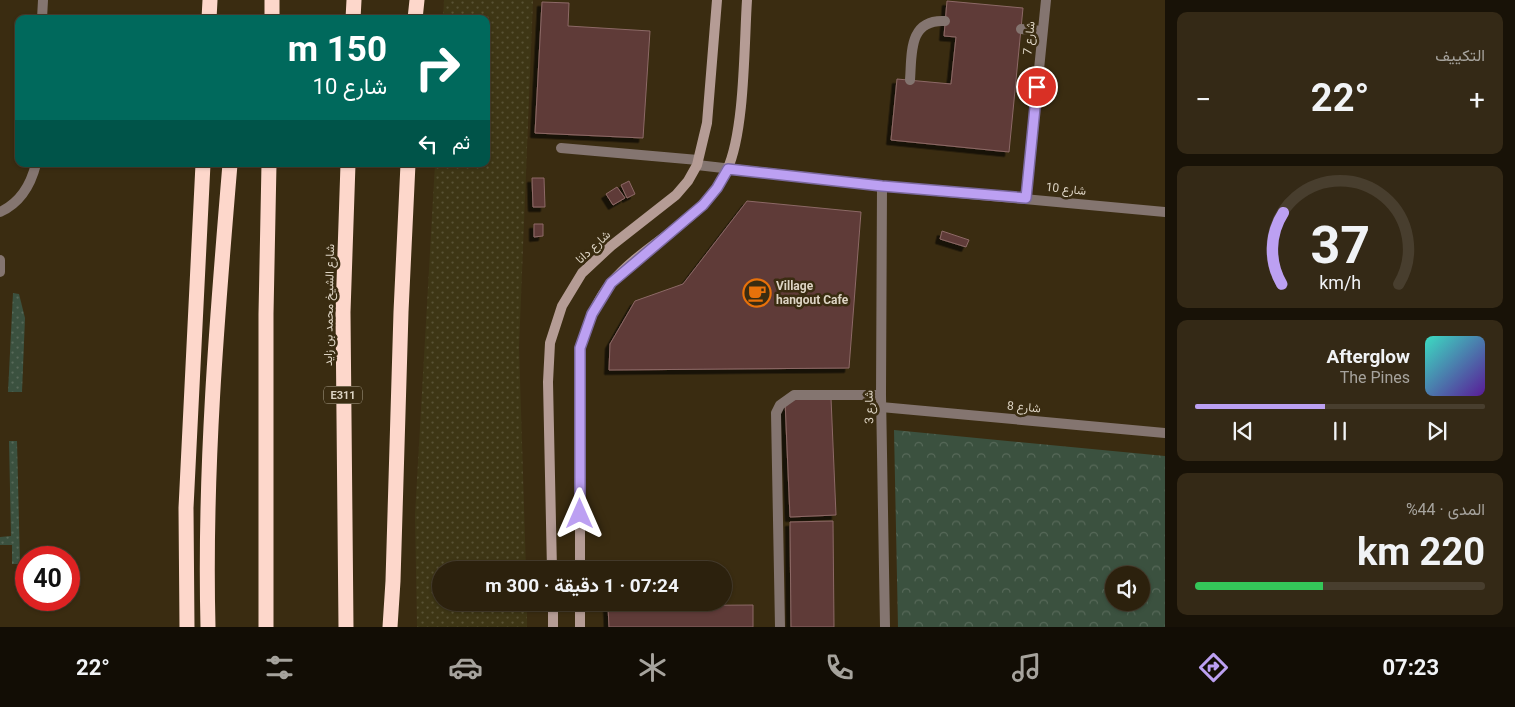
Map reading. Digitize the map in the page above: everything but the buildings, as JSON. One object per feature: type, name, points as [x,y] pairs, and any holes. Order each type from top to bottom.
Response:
[{"type":"highway","points":[[210,0],[210,15]]},
{"type":"highway","points":[[353,15],[354,0]]},
{"type":"highway","points":[[415,15],[417,0]]},
{"type":"highway","points":[[268,15],[272,2]]},
{"type":"highway","points":[[272,2],[272,15]]},
{"type":"highway","points":[[187,627],[186,508],[203,167]]},
{"type":"highway","points":[[208,627],[206,510],[208,442],[230,167]]},
{"type":"highway","points":[[266,627],[266,334],[269,167]]},
{"type":"highway","name":"شارع الشيخ محمد بن زايد","points":[[346,627],[343,312],[348,167]]},
{"type":"highway","points":[[390,627],[408,167]]},
{"type":"street","points":[[42,0],[42,15]]},
{"type":"street","name":"شارع دانا","points":[[552,561],[548,382],[550,343],[562,306],[582,273],[610,246],[676,195],[688,181],[697,163],[707,123],[717,0]]},
{"type":"street","points":[[580,561],[580,348],[592,314],[611,283],[703,205],[717,188],[728,169],[738,124],[747,0]]},
{"type":"street","name":"شارع 7","points":[[1026,198],[1046,0]]},
{"type":"street","points":[[910,80],[916,35],[925,25],[945,21]]},
{"type":"street","points":[[1021,29],[1042,31]]},
{"type":"street","name":"شارع 10","points":[[561,148],[882,186],[1165,212]]},
{"type":"street","points":[[0,212],[9,208],[24,193],[35,167]]},
{"type":"street","name":"شارع 3","points":[[882,186],[881,407],[885,627]]},
{"type":"street","points":[[0,260],[0,272]]},
{"type":"street","points":[[780,627],[776,413],[780,405],[794,395],[881,395]]},
{"type":"street","name":"شارع 8","points":[[881,407],[1165,433]]},
{"type":"street","points":[[552,611],[553,627]]},
{"type":"street","points":[[580,611],[580,627]]},
{"type":"green space","points":[[13,293],[19,294],[25,318],[22,392],[8,392]]},
{"type":"green space","points":[[894,430],[1165,456],[1165,627],[898,627]]},
{"type":"green space","points":[[9,441],[17,441],[20,546],[15,546],[15,564],[12,564],[12,545],[0,545],[0,537],[11,536]]},
{"type":"sand","points":[[444,0],[533,0],[519,347],[526,561],[432,561],[432,611],[527,611],[527,627],[417,627],[415,515],[435,167],[490,167],[490,15],[443,15]]},
{"type":"place","name":"Village hangout Cafe","points":[[757,293]]},
{"type":"route","points":[[580,514],[580,348],[592,314],[611,283],[638,258],[687,220],[703,205],[717,188],[728,169],[882,186],[1026,198],[1037,87]]}]
